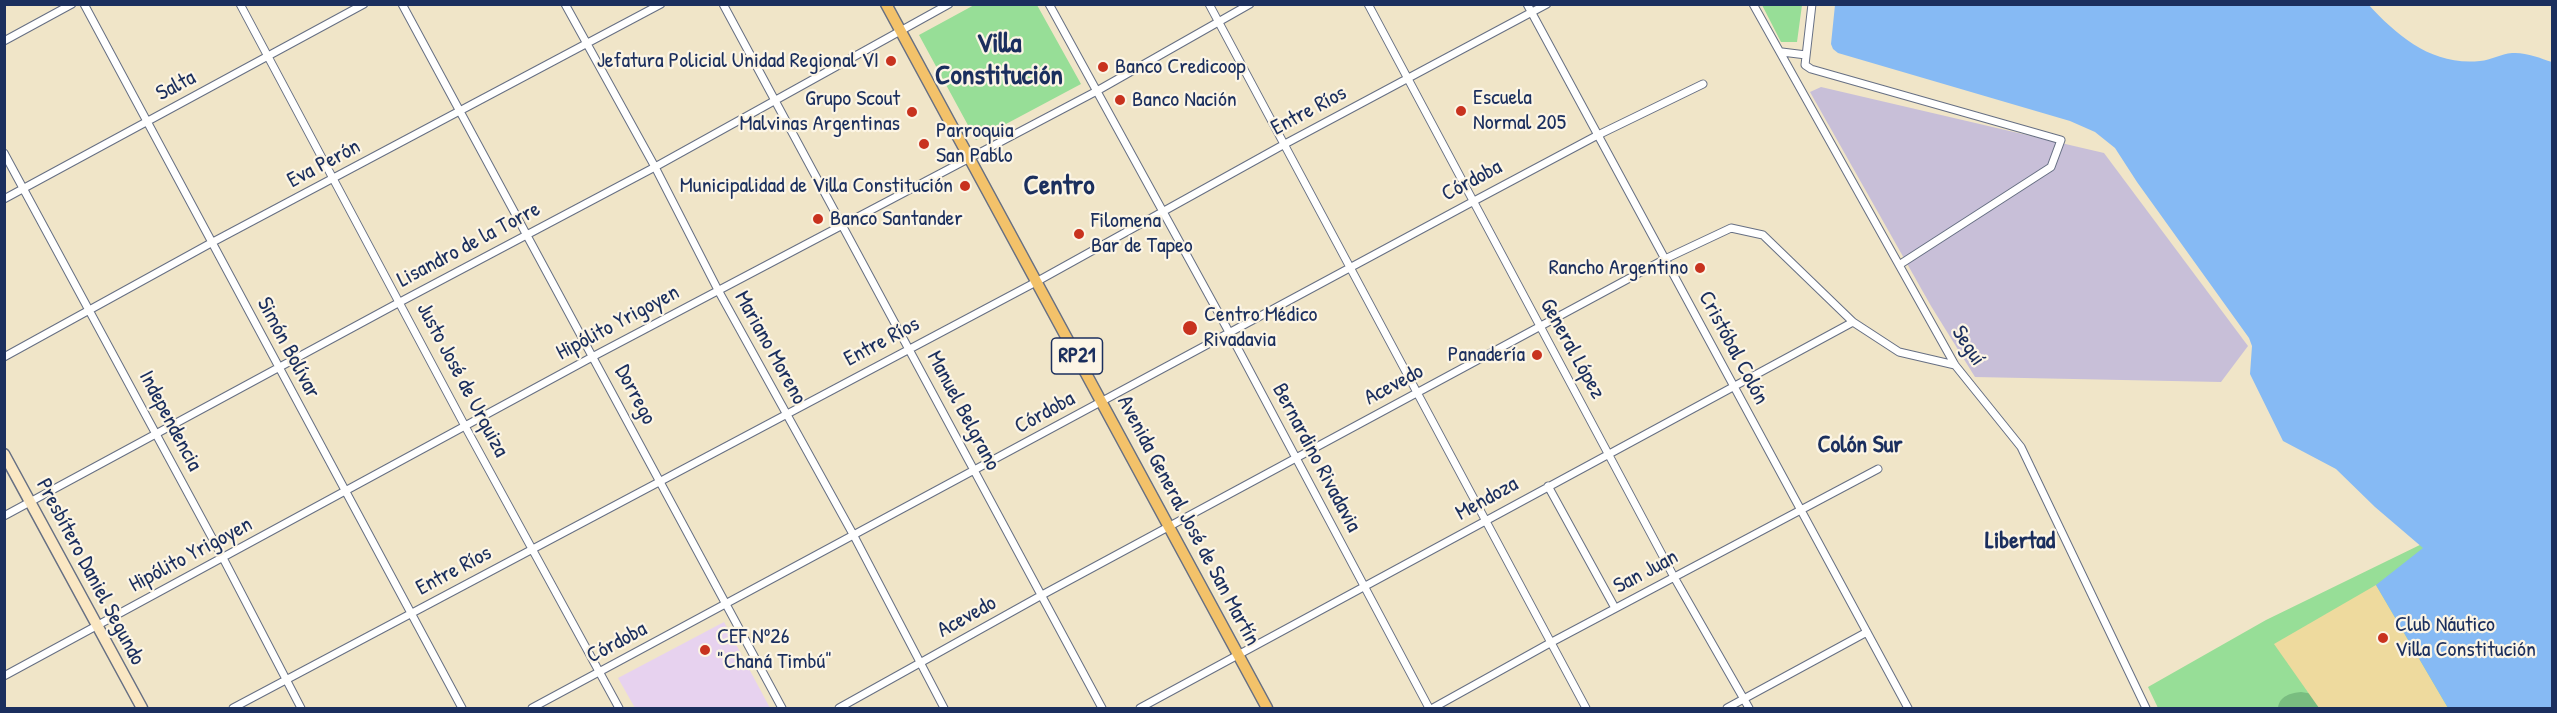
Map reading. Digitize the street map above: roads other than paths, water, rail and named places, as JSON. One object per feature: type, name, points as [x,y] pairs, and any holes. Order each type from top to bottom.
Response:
[{"type":"main road","name":"Avenida General José de San Martín","points":[[886,4],[1267,708]]},
{"type":"main road","name":"Presbítero Daniel Segundo","points":[[4,454],[142,708]]},
{"type":"street","points":[[4,41],[72,4]]},
{"type":"street","name":"Simón Bolívar","points":[[84,4],[462,708]]},
{"type":"street","name":"Justo José de Urquiza","points":[[240,4],[466,428],[619,708]]},
{"type":"street","name":"Salta","points":[[4,200],[364,4]]},
{"type":"street","name":"Dorrego","points":[[402,4],[782,708]]},
{"type":"street","name":"Mariano Moreno","points":[[565,4],[655,167],[718,290],[854,536],[944,708]]},
{"type":"street","name":"Eva Perón","points":[[4,357],[211,243],[661,4]]},
{"type":"street","name":"Manuel Belgrano","points":[[723,4],[1102,708]]},
{"type":"street","name":"Lisandro de la Torre","points":[[4,516],[655,167],[949,4]]},
{"type":"street","name":"Bernardino Rivadavia","points":[[1048,4],[1229,332],[1295,460],[1431,708]]},
{"type":"street","points":[[1209,4],[1282,145],[1586,708]]},
{"type":"street","name":"Hipólito Yrigoyen","points":[[4,676],[466,428],[594,356],[1095,92],[1250,4]]},
{"type":"street","name":"General López","points":[[1368,4],[1674,577],[1749,708]]},
{"type":"street","name":"Cristóbal Colón","points":[[1527,4],[1596,136],[1908,708]]},
{"type":"street","name":"Entre Ríos","points":[[233,708],[1036,282],[1282,145],[1546,4]]},
{"type":"street","name":"Seguí","points":[[1753,4],[1782,52],[1955,364],[2021,447],[2146,708]]},
{"type":"street","points":[[1812,4],[1805,65],[1811,69],[2061,140],[2050,166],[1899,265]]},
{"type":"street","points":[[1782,52],[1806,55]]},
{"type":"street","name":"Córdoba","points":[[532,708],[1474,201],[1596,136],[1703,84]]},
{"type":"street","name":"Independencia","points":[[4,153],[223,558],[301,708]]},
{"type":"street","name":"Acevedo","points":[[839,708],[1042,595],[1665,259],[1731,228],[1763,235],[1853,322],[1899,352],[1955,364]]},
{"type":"street","name":"Mendoza","points":[[1140,708],[1238,657],[1548,486],[1853,322]]},
{"type":"street","name":"San Juan","points":[[1431,708],[1878,470]]},
{"type":"street","points":[[1548,486],[1615,608]]},
{"type":"street","points":[[1727,708],[1867,632]]},
{"type":"water","points":[[2368,4],[2404,38],[2432,54],[2447,59],[2480,61],[2517,53],[2552,62],[2552,708],[2448,708],[2376,585],[2423,548],[2375,507],[2336,469],[2283,441],[2250,374],[2252,346],[2249,338],[2115,148],[2095,132],[2070,121],[1838,53],[1831,44],[1835,5]]},
{"type":"place","name":"Jefatura Policial Unidad Regional VI","points":[[891,61]]},
{"type":"place","name":"Banco Credicoop","points":[[1103,67]]},
{"type":"place","name":"Banco Nación","points":[[1120,100]]},
{"type":"place","name":"Escuela Normal 205","points":[[1461,111]]},
{"type":"place","name":"Grupo Scout Malvinas Argentinas","points":[[912,112]]},
{"type":"place","name":"Parroquia San Pablo","points":[[924,144]]},
{"type":"place","name":"Municipalidad de Villa Constitución","points":[[965,186]]},
{"type":"place","name":"Banco Santander","points":[[818,219]]},
{"type":"place","name":"Filomena Bar de Tapeo","points":[[1079,234]]},
{"type":"place","name":"Rancho Argentino","points":[[1700,268]]},
{"type":"place","name":"Centro Médico Rivadavia","points":[[1190,328]]},
{"type":"place","name":"Panadería","points":[[1537,355]]},
{"type":"place","name":"Club Náutico Villa Constitución","points":[[2383,638]]},
{"type":"place","name":"CEF Nº26 \"Chaná Timbú\"","points":[[705,650]]},
{"type":"district","name":"Villa Constitución","points":[[999,61]]},
{"type":"district","name":"Centro","points":[[1059,187]]},
{"type":"district","name":"Colón Sur","points":[[1860,446]]},
{"type":"district","name":"Libertad","points":[[2020,542]]}]
